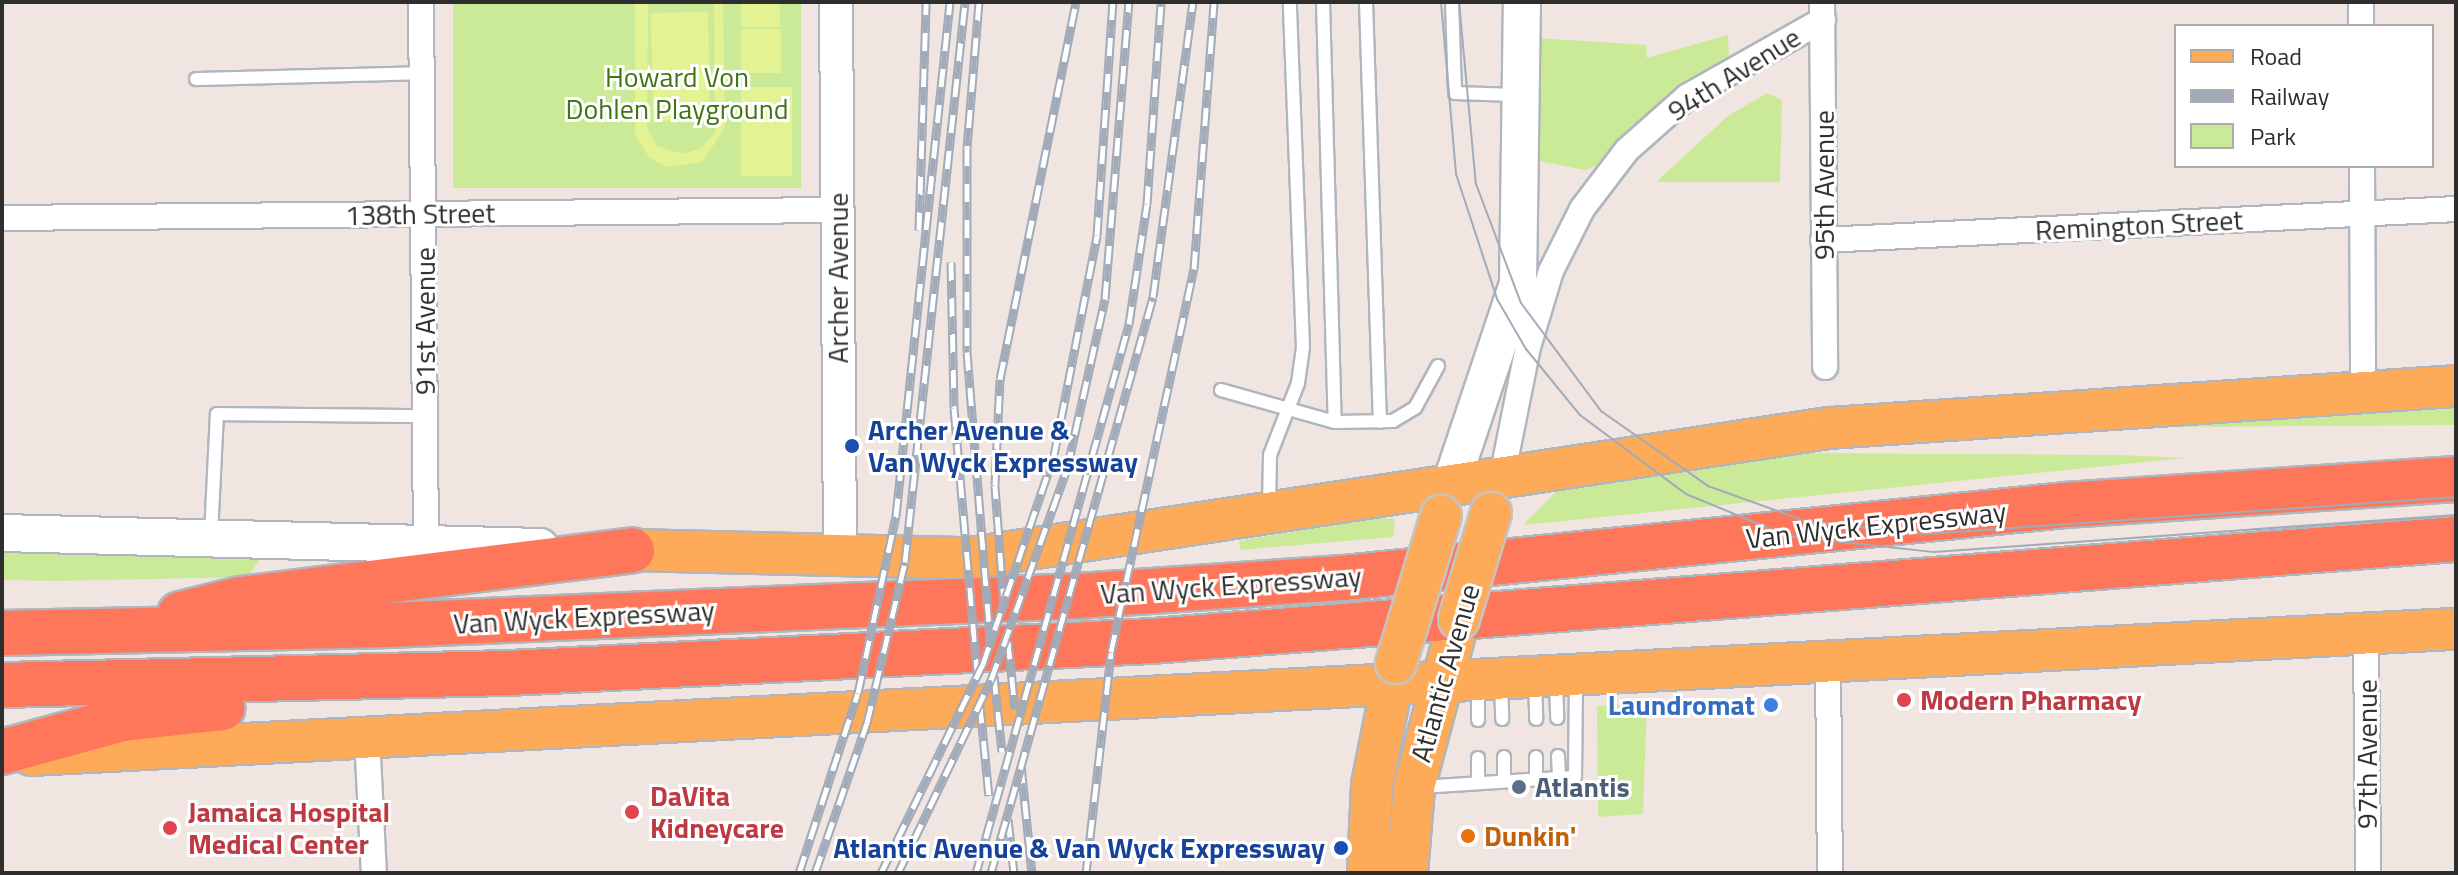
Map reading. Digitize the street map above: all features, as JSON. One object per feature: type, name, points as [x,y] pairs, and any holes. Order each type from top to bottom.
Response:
[{"type":"highway","name":"Van Wyck Expressway","points":[[7,632],[109,632],[1094,595],[1404,572],[2065,505],[2456,479]]},
{"type":"highway","name":"Van Wyck Expressway","points":[[2,685],[372,678],[1152,641],[2456,539]]},
{"type":"highway","points":[[109,632],[241,599],[632,550]]},
{"type":"highway","points":[[2,755],[123,719],[293,703],[372,678]]},
{"type":"main road","points":[[1445,501],[1515,297],[1523,96],[1522,2]]},
{"type":"main road","points":[[2363,391],[2456,386]]},
{"type":"main road","name":"Van Wyck Expressway","points":[[2,533],[970,558],[1270,515],[1496,495],[1829,428],[2363,391]]},
{"type":"main road","name":"Atlantic Avenue","points":[[1407,873],[1414,787],[1501,686],[1496,495]]},
{"type":"main road","name":"Atlantic Avenue","points":[[1368,873],[1372,785],[1392,676],[1445,501]]},
{"type":"main road","points":[[2,755],[367,737],[1392,676],[1501,686],[1828,658],[2078,654],[2456,629]]},
{"type":"street","name":"91st Avenue","points":[[421,2],[426,543]]},
{"type":"street","name":"Archer Avenue","points":[[836,2],[840,554]]},
{"type":"street","points":[[2361,2],[2361,24]]},
{"type":"street","name":"95th Avenue","points":[[1822,11],[1825,367]]},
{"type":"street","name":"94th Avenue","points":[[1496,495],[1528,347],[1551,271],[1582,209],[1627,150],[1688,96],[1822,11]]},
{"type":"street","points":[[2362,168],[2363,391]]},
{"type":"street","name":"Remington Street","points":[[1823,240],[2456,209]]},
{"type":"street","name":"138th Street","points":[[2,218],[838,210]]},
{"type":"street","name":"97th Avenue","points":[[2366,634],[2368,873]]},
{"type":"street","points":[[1828,658],[1830,873]]},
{"type":"street","points":[[367,737],[374,873]]},
{"type":"lane","points":[[1270,515],[1267,468],[1290,406],[1303,347],[1290,2]]},
{"type":"lane","points":[[1323,2],[1335,422]]},
{"type":"lane","points":[[1366,2],[1380,422]]},
{"type":"lane","points":[[1452,2],[1455,93],[1523,96]]},
{"type":"lane","points":[[196,79],[422,73]]},
{"type":"lane","points":[[1221,390],[1290,406],[1335,422],[1380,422],[1415,408],[1438,366]]},
{"type":"lane","points":[[211,538],[217,414],[425,416]]},
{"type":"lane","points":[[1501,686],[1557,718]]},
{"type":"lane","points":[[1501,686],[1536,719]]},
{"type":"lane","points":[[1414,787],[1575,777],[1501,686]]},
{"type":"lane","points":[[1558,756],[1559,778]]},
{"type":"lane","points":[[1504,757],[1504,781]]},
{"type":"lane","points":[[1536,757],[1536,779]]},
{"type":"lane","points":[[1478,758],[1478,782]]},
{"type":"green space","name":"Howard Von Dohlen Playground","points":[[453,2],[801,2],[801,188],[453,188]]},
{"type":"green space","points":[[635,2],[648,2],[647,128],[657,146],[682,154],[700,149],[715,133],[714,2],[723,2],[725,128],[702,162],[667,167],[649,157],[635,134]]},
{"type":"green space","points":[[741,2],[780,2],[780,27],[741,27]]},
{"type":"green space","points":[[708,12],[710,120],[653,121],[651,13]]},
{"type":"green space","points":[[741,29],[781,29],[781,73],[741,73]]},
{"type":"green space","points":[[1728,35],[1729,58],[1631,129],[1601,164],[1585,170],[1539,161],[1537,38],[1646,45],[1647,58]]},
{"type":"green space","points":[[741,87],[792,87],[792,176],[741,176]]},
{"type":"green space","points":[[1767,93],[1782,100],[1780,182],[1656,182],[1728,116]]},
{"type":"green space","points":[[2456,406],[2456,425],[2030,428]]},
{"type":"green space","points":[[1797,453],[2185,458],[1523,525],[1557,491],[1626,474]]},
{"type":"green space","points":[[1373,518],[1395,519],[1393,537],[1240,550],[1239,541]]},
{"type":"green space","points":[[2,551],[262,556],[248,577],[2,580]]},
{"type":"green space","points":[[1647,703],[1643,814],[1598,817],[1597,706]]},
{"type":"tram line","points":[[1441,2],[1456,174],[1497,299],[1526,349],[1580,415],[1686,494],[1788,536],[1934,552],[2456,515]]},
{"type":"tram line","points":[[1459,2],[1476,184],[1521,303],[1601,411],[1708,486],[1805,521],[1926,534],[2456,497]]},
{"type":"railway","points":[[919,230],[926,2]]},
{"type":"railway","points":[[799,873],[858,693],[896,516],[950,2]]},
{"type":"railway","points":[[815,873],[867,723],[905,562],[965,2]]},
{"type":"railway","points":[[979,2],[967,148],[967,352],[990,640]]},
{"type":"railway","points":[[1004,606],[995,485],[1000,379],[1076,2]]},
{"type":"railway","points":[[881,873],[983,664],[1054,455],[1097,235],[1113,2]]},
{"type":"railway","points":[[898,873],[991,680],[1067,469],[1105,299],[1129,2]]},
{"type":"railway","points":[[976,873],[1129,324],[1147,204],[1161,2]]},
{"type":"railway","points":[[991,873],[1153,297],[1193,2]]},
{"type":"railway","points":[[1086,873],[1111,652],[1194,269],[1214,2]]},
{"type":"railway","points":[[951,262],[954,408],[977,673]]},
{"type":"railway","points":[[1008,641],[1015,709]]},
{"type":"railway","points":[[994,676],[1002,752]]},
{"type":"railway","points":[[980,705],[989,796]]},
{"type":"railway","points":[[1021,765],[1032,873]]},
{"type":"railway","points":[[1008,819],[1014,873]]},
{"type":"place","name":"Archer Avenue & Van Wyck Expressway","points":[[852,446]]},
{"type":"place","name":"Modern Pharmacy","points":[[1904,700]]},
{"type":"place","name":"Laundromat","points":[[1771,705]]},
{"type":"place","name":"Atlantis","points":[[1519,787]]},
{"type":"place","name":"DaVita Kidneycare","points":[[632,812]]},
{"type":"place","name":"Jamaica Hospital Medical Center","points":[[170,828]]},
{"type":"place","name":"Dunkin'","points":[[1468,836]]},
{"type":"place","name":"Atlantic Avenue & Van Wyck Expressway","points":[[1341,848]]}]
